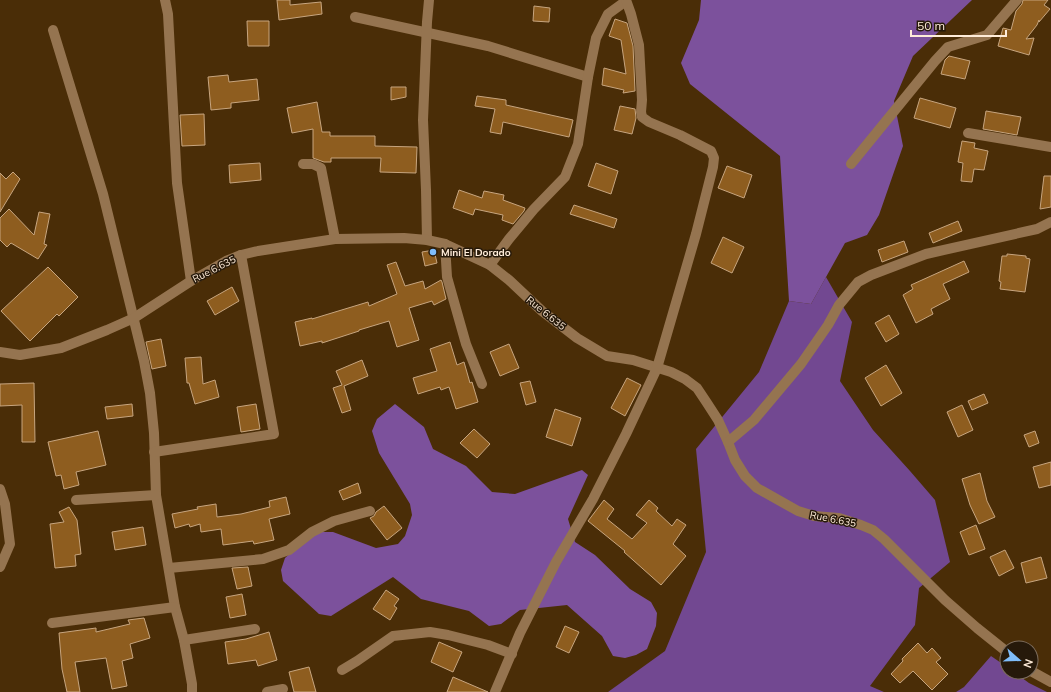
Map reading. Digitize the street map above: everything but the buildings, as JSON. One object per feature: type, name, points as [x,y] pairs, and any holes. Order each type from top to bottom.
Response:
[{"type":"street","points":[[165,0],[168,14],[177,183],[191,281]]},
{"type":"street","points":[[427,240],[423,120],[426,33],[429,0]]},
{"type":"street","points":[[490,265],[534,209],[565,178],[578,144],[588,77],[596,38],[608,14],[626,0],[639,45],[642,117],[649,122],[680,134],[711,151],[714,158],[696,234],[657,368],[593,499],[556,562],[527,619],[495,692]]},
{"type":"street","points":[[851,164],[948,47],[986,35],[1017,0]]},
{"type":"street","points":[[355,17],[488,46],[588,77]]},
{"type":"street","points":[[53,30],[103,194],[144,361],[150,393],[156,495],[175,607],[184,640],[192,684],[192,692]]},
{"type":"street","points":[[968,133],[1051,146]]},
{"type":"street","points":[[303,164],[313,164],[321,168],[335,239]]},
{"type":"street","points":[[728,442],[754,420],[802,364],[828,325],[839,305],[858,282],[871,275],[926,254],[1037,229],[1051,222]]},
{"type":"street","name":"Rue 6.635","points":[[0,352],[20,355],[61,348],[134,318],[191,281],[226,261],[241,255],[335,239],[404,238],[427,240],[445,244],[490,265],[509,280],[542,311],[607,356],[632,360],[671,372],[685,379],[697,388],[718,420],[735,460],[745,476],[757,488],[798,511],[814,516],[839,518],[873,530],[884,539],[945,600],[999,646]]},
{"type":"street","points":[[445,244],[447,278],[466,344],[482,384]]},
{"type":"street","points":[[154,452],[274,434],[241,255]]},
{"type":"street","points":[[0,489],[5,504],[10,544],[0,567]]},
{"type":"street","points":[[76,500],[156,495]]},
{"type":"street","points":[[169,568],[263,559],[289,550],[312,532],[334,521],[370,511]]},
{"type":"street","points":[[52,624],[175,607]]},
{"type":"street","points":[[184,640],[255,629]]},
{"type":"street","points":[[342,670],[393,636],[430,632],[474,641],[512,654]]},
{"type":"street","points":[[1039,675],[1051,682]]},
{"type":"street","points":[[267,692],[283,689]]},
{"type":"shaded area","points":[[701,0],[972,0],[913,56],[894,101],[903,146],[879,215],[867,235],[845,243],[811,304],[789,301],[780,156],[690,84],[681,63],[699,20]]},
{"type":"shaded area","points":[[826,277],[852,322],[840,381],[873,430],[935,500],[950,562],[919,588],[915,625],[870,686],[884,692],[608,692],[665,651],[706,552],[696,449],[759,372],[789,301],[811,304]]},
{"type":"shaded area","points":[[395,404],[424,427],[433,449],[466,466],[492,492],[515,494],[582,470],[588,475],[568,519],[575,542],[595,555],[630,589],[651,602],[657,613],[656,626],[647,649],[636,655],[625,658],[613,656],[602,636],[567,605],[520,610],[501,624],[489,626],[469,611],[421,599],[393,577],[331,616],[319,614],[283,581],[281,570],[285,558],[310,536],[320,532],[333,532],[376,548],[398,544],[405,536],[412,515],[410,504],[379,453],[372,431],[377,419]]},
{"type":"shaded area","points":[[991,656],[999,662],[999,680],[1025,680],[1047,692],[956,692],[964,687]]},
{"type":"place","name":"Mini El Dorado","points":[[433,252]]}]
